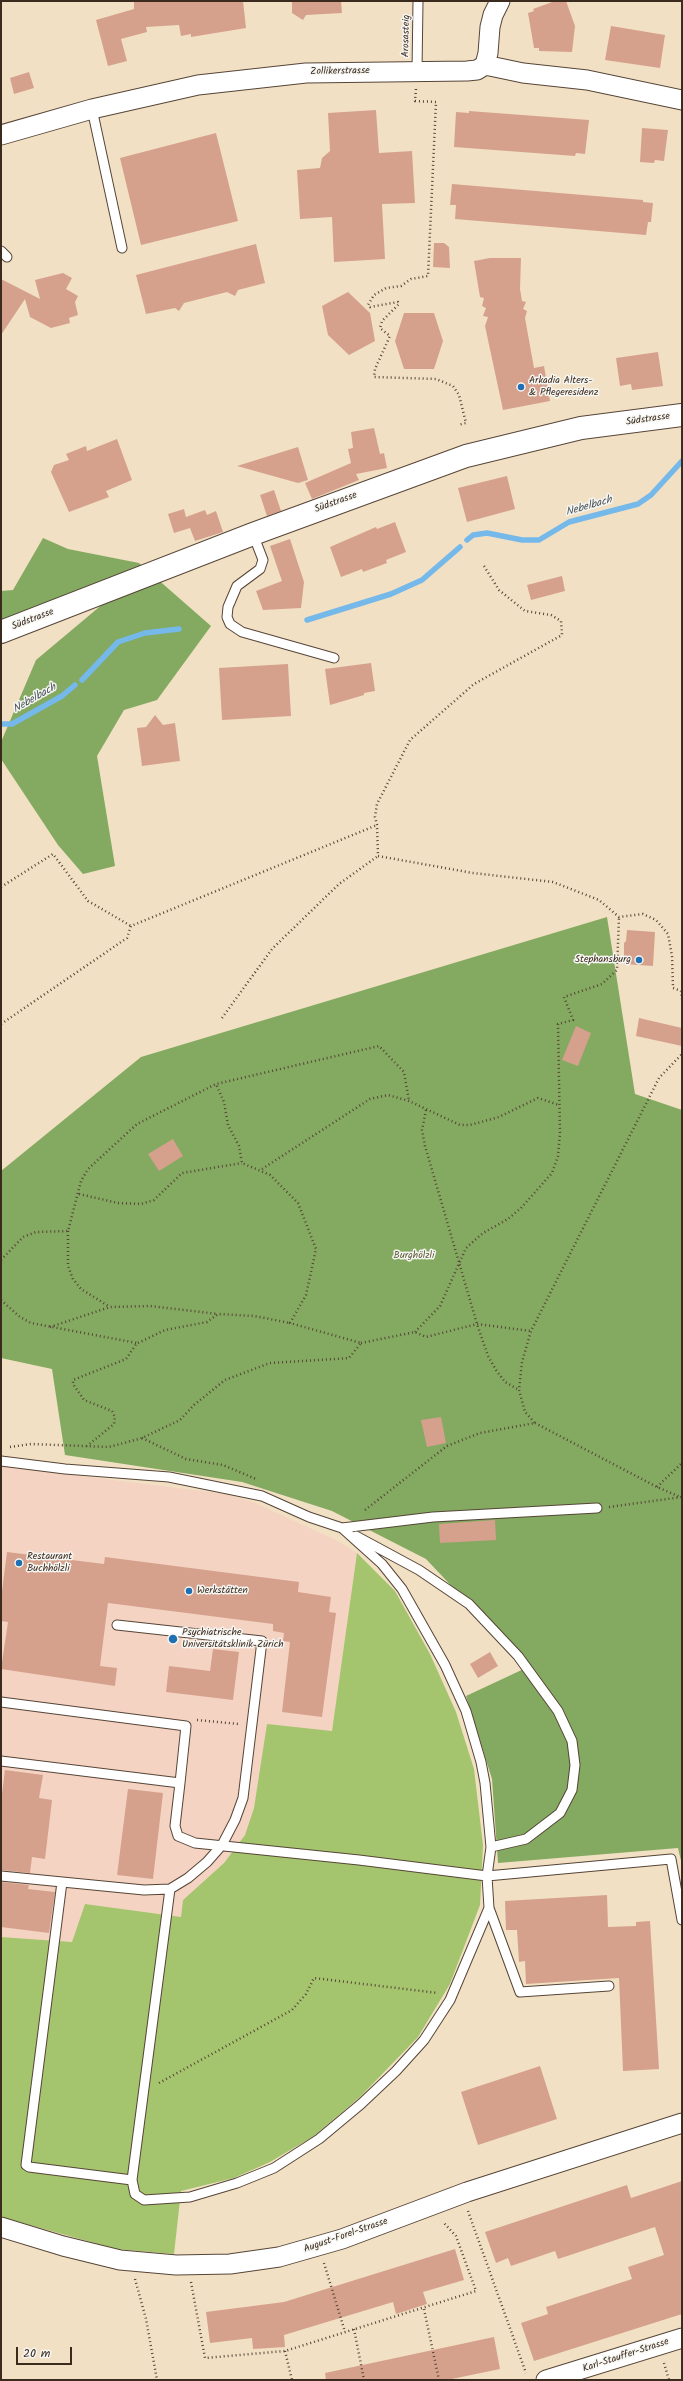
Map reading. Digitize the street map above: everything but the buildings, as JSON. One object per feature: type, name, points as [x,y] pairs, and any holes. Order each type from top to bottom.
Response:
[{"type":"street","points":[[485,65],[488,53],[490,27],[493,15],[500,1]]},
{"type":"street","name":"Zollikerstrasse","points":[[1,135],[92,109],[198,85],[306,73],[467,71],[477,70],[485,65],[523,73],[587,80],[682,100]]},
{"type":"street","name":"Südstrasse","points":[[1,632],[253,534],[424,470],[506,445],[581,428],[682,415]]},
{"type":"street","name":"August-Forel-Strasse","points":[[1,2227],[63,2246],[120,2260],[176,2265],[230,2264],[279,2257],[342,2239],[468,2192],[682,2124]]},
{"type":"street","name":"Karl-Stauffer-Strasse","points":[[546,2380],[682,2338]]},
{"type":"lane","name":"Arosasteig","points":[[417,71],[418,1]]},
{"type":"lane","points":[[92,109],[122,248]]},
{"type":"lane","points":[[253,534],[263,560],[260,569],[237,586],[228,607],[227,617],[230,624],[242,632],[334,658]]},
{"type":"lane","points":[[3,1457],[65,1469],[169,1478],[262,1496],[309,1517],[342,1528],[419,1570],[469,1604],[518,1656],[558,1710],[572,1741],[575,1765],[572,1790],[560,1813],[526,1839],[491,1847]]},
{"type":"lane","points":[[342,1528],[432,1517],[597,1508]]},
{"type":"lane","points":[[342,1528],[382,1564],[402,1589],[445,1665],[466,1711],[481,1762],[485,1783],[491,1847],[486,1876],[489,1908],[520,1992],[609,1986]]},
{"type":"lane","points":[[1,1876],[144,1890],[170,1889],[188,1878],[222,1845],[235,1820],[243,1798],[262,1641],[117,1625]]},
{"type":"lane","points":[[1,1702],[186,1726],[175,1826],[178,1836],[195,1843],[486,1876],[671,1860],[682,1920]]},
{"type":"lane","points":[[1,1762],[180,1782]]},
{"type":"lane","points":[[62,1882],[26,2165],[29,2167],[132,2180]]},
{"type":"lane","points":[[170,1889],[132,2180],[136,2194],[144,2200],[154,2201],[190,2197],[237,2183],[274,2168],[319,2139],[361,2104],[396,2071],[424,2040],[452,1995],[489,1908]]},
{"type":"path","points":[[417,71],[415,101],[436,102],[428,276],[411,278],[401,286],[386,288],[374,295],[368,305],[370,307],[387,302],[398,302],[399,304],[382,321],[380,328],[390,336],[375,369],[374,377],[436,379],[453,386],[459,395],[466,423],[458,425]]},
{"type":"path","points":[[378,856],[377,825],[375,817],[378,804],[410,740],[474,684],[562,635],[561,622],[551,615],[524,611],[500,590],[484,566]]},
{"type":"path","points":[[1,1024],[127,938],[131,926],[377,825]]},
{"type":"path","points":[[1,887],[53,854],[88,901],[131,926]]},
{"type":"path","points":[[222,1018],[272,950],[339,884],[378,856],[473,873],[553,882],[599,900],[619,916],[643,914],[656,920],[668,934],[672,956],[673,988],[681,991],[682,999]]},
{"type":"path","points":[[49,1327],[110,1307],[150,1306],[218,1314],[254,1316],[290,1323],[361,1343],[415,1332],[440,1306],[466,1248],[483,1233],[508,1219],[521,1208],[552,1173],[558,1156],[558,1024],[573,1020],[564,997],[602,984],[617,970],[619,916]]},
{"type":"path","points":[[110,1307],[81,1289],[73,1279],[68,1266],[68,1231],[79,1194],[81,1181],[88,1169],[138,1124],[216,1084],[379,1046],[404,1072],[409,1101]]},
{"type":"path","points":[[681,1497],[657,1487],[535,1423],[525,1412],[519,1390],[522,1362],[531,1331],[659,1078],[682,1054]]},
{"type":"path","points":[[216,1084],[224,1102],[228,1125],[239,1146],[242,1163]]},
{"type":"path","points":[[262,1170],[370,1099],[388,1095],[409,1101],[426,1110],[444,1116],[460,1125],[470,1125],[499,1117],[538,1098],[559,1105]]},
{"type":"path","points":[[426,1110],[422,1130],[425,1146],[477,1324],[488,1356],[496,1370],[505,1382],[519,1390]]},
{"type":"path","points":[[79,1194],[118,1203],[141,1204],[154,1200],[182,1173],[242,1163],[262,1170],[270,1175],[298,1202],[316,1249],[306,1295],[290,1323]]},
{"type":"path","points":[[1,1260],[23,1237],[36,1232],[68,1231]]},
{"type":"path","points":[[1,1300],[20,1317],[31,1323],[138,1343]]},
{"type":"path","points":[[87,1446],[114,1424],[115,1416],[112,1411],[84,1400],[73,1384],[73,1380],[126,1359],[138,1343],[165,1330],[207,1322],[218,1314]]},
{"type":"path","points":[[415,1332],[426,1337],[477,1324],[531,1331]]},
{"type":"path","points":[[3,1457],[9,1447],[32,1444],[109,1447],[135,1440],[180,1420],[194,1405],[225,1380],[270,1363],[349,1358],[361,1343]]},
{"type":"path","points":[[342,1528],[447,1446],[480,1433],[535,1423]]},
{"type":"path","points":[[657,1487],[682,1463]]},
{"type":"path","points":[[597,1508],[681,1497]]},
{"type":"path","points":[[186,1726],[199,1718],[252,1726]]},
{"type":"path","points":[[144,2091],[292,2010],[306,1994],[314,1978],[452,1995]]},
{"type":"path","points":[[466,2205],[526,2374]]},
{"type":"path","points":[[190,2274],[205,2358],[285,2351],[424,2309],[476,2291],[456,2236],[442,2221]]},
{"type":"path","points":[[322,2256],[345,2332]]},
{"type":"path","points":[[134,2276],[146,2319],[157,2380]]},
{"type":"path","points":[[424,2309],[439,2380]]},
{"type":"path","points":[[354,2329],[364,2380]]},
{"type":"path","points":[[285,2351],[292,2380]]},
{"type":"path","points":[[667,2373],[669,2380]]},
{"type":"shaded area","name":"Psychiatrische Universitätsklinik Zürich","points":[[1,1466],[226,1494],[253,1502],[336,1540],[357,1553],[332,1731],[254,1808],[245,1835],[224,1863],[183,1900],[181,1917],[85,1904],[72,1942],[1,1937]]},
{"type":"green space","points":[[43,538],[68,549],[139,563],[211,626],[157,700],[124,710],[97,756],[115,866],[83,874],[58,845],[1,759],[1,742],[36,660],[141,572],[1,620],[1,591],[13,590]]},
{"type":"green space","name":"Burghölzli","points":[[607,917],[635,1094],[682,1110],[682,1865],[678,1848],[498,1863],[492,1779],[466,1696],[528,1667],[426,1559],[332,1511],[242,1482],[65,1455],[52,1369],[1,1358],[1,1171],[141,1057]]},
{"type":"green space","points":[[357,1553],[395,1591],[430,1654],[456,1712],[474,1769],[483,1845],[480,1905],[450,1984],[418,2037],[360,2097],[314,2136],[270,2162],[234,2178],[181,2191],[174,2254],[116,2249],[1,2217],[1,1937],[72,1942],[85,1904],[181,1917],[183,1900],[224,1863],[245,1835],[254,1808],[267,1724],[332,1731]]},
{"type":"waterway","name":"Nebelbach","points":[[467,540],[473,535],[487,533],[522,540],[539,540],[569,522],[638,504],[651,495],[682,461]]},
{"type":"waterway","name":"Nebelbach","points":[[307,620],[391,594],[422,580],[460,547]]},
{"type":"waterway","name":"Nebelbach","points":[[82,680],[118,642],[145,633],[179,629]]},
{"type":"waterway","name":"Nebelbach","points":[[1,724],[12,724],[62,696],[75,685]]},
{"type":"place","name":"Arkadia Alters- & Pflegeresidenz","points":[[521,387]]},
{"type":"place","name":"Stephansburg","points":[[639,960]]},
{"type":"place","name":"Restaurant Buchhölzli","points":[[19,1563]]},
{"type":"place","name":"Werkstätten","points":[[189,1591]]},
{"type":"place","name":"Psychiatrische Universitätsklinik Zürich","points":[[173,1639]]}]
